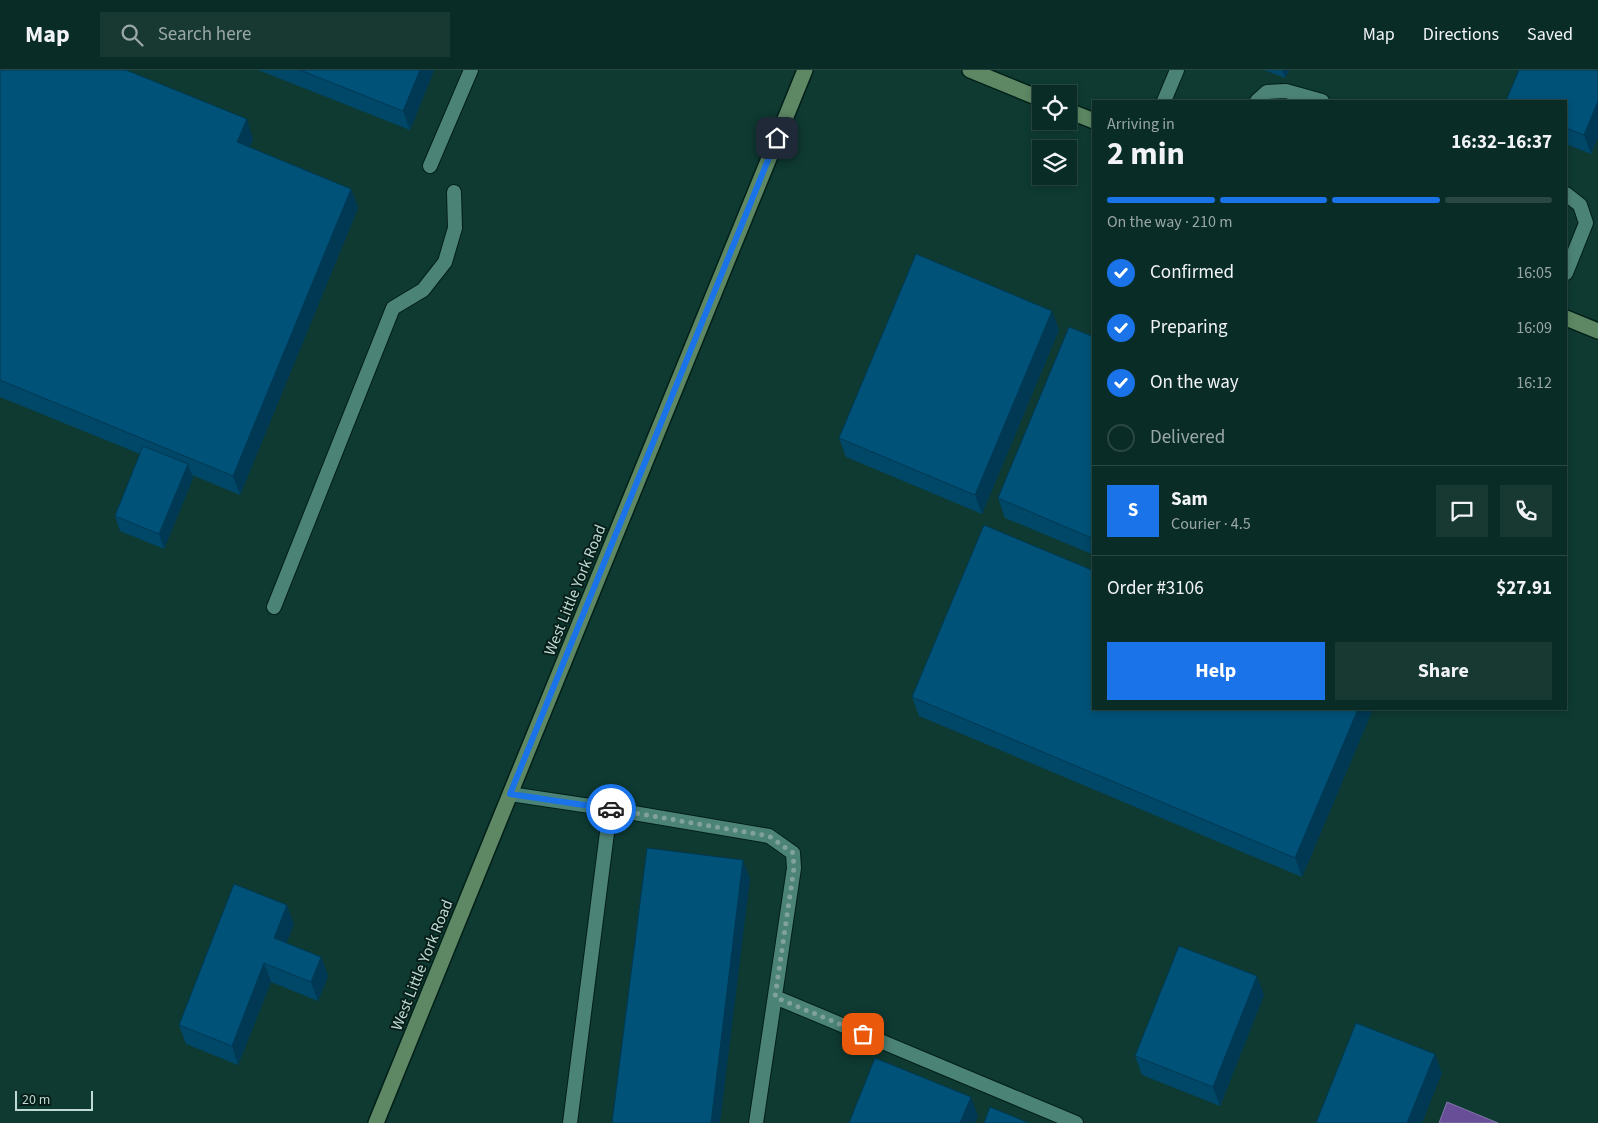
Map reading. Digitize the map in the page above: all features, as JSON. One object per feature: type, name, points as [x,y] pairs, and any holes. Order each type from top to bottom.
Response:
[{"type":"main road","name":"West Little York Road","points":[[376,1123],[805,70]]},
{"type":"main road","points":[[974,71],[1032,96]]},
{"type":"main road","points":[[1077,114],[1092,120]]},
{"type":"main road","points":[[1567,318],[1598,331]]},
{"type":"lane","points":[[430,166],[471,70]]},
{"type":"lane","points":[[1164,100],[1174,71]]},
{"type":"lane","points":[[1258,100],[1267,92],[1286,91],[1318,100]]},
{"type":"lane","points":[[274,607],[393,308],[424,290],[445,262],[455,228],[454,192]]},
{"type":"lane","points":[[1567,195],[1580,204],[1586,223],[1567,270]]},
{"type":"lane","points":[[510,794],[769,836],[793,853],[794,868],[756,1123]]},
{"type":"lane","points":[[570,1123],[610,809]]},
{"type":"lane","points":[[775,997],[1076,1123]]},
{"type":"shaded area","points":[[1447,1102],[1498,1123],[1439,1123]]},
{"type":"building","points":[[0,70],[126,70],[247,119],[237,142],[351,189],[233,476],[0,380]]},
{"type":"building","points":[[300,70],[420,70],[403,111]]},
{"type":"building","points":[[1519,70],[1598,70],[1598,101],[1584,135],[1567,128],[1567,100],[1506,100]]},
{"type":"building","points":[[916,254],[1052,311],[975,495],[839,438]]},
{"type":"building","points":[[1069,327],[1092,336],[1092,538],[998,498]]},
{"type":"building","points":[[143,446],[188,464],[159,534],[115,516]]},
{"type":"building","points":[[984,525],[1092,570],[1092,710],[1358,710],[1295,858],[912,697]]},
{"type":"building","points":[[647,848],[743,860],[711,1123],[612,1123]]},
{"type":"building","points":[[234,884],[287,905],[274,938],[321,957],[311,982],[264,963],[232,1046],[179,1025]]},
{"type":"building","points":[[1179,946],[1257,976],[1213,1087],[1135,1056]]},
{"type":"building","points":[[1356,1023],[1435,1054],[1407,1123],[1316,1123]]},
{"type":"building","points":[[875,1058],[971,1097],[960,1123],[849,1123]]},
{"type":"building","points":[[990,1107],[1029,1123],[984,1123]]},
{"type":"way so far","points":[[611,809],[769,836],[793,853],[794,868],[775,997],[863,1034]]},
{"type":"route","points":[[611,809],[510,794],[777,138]]}]
